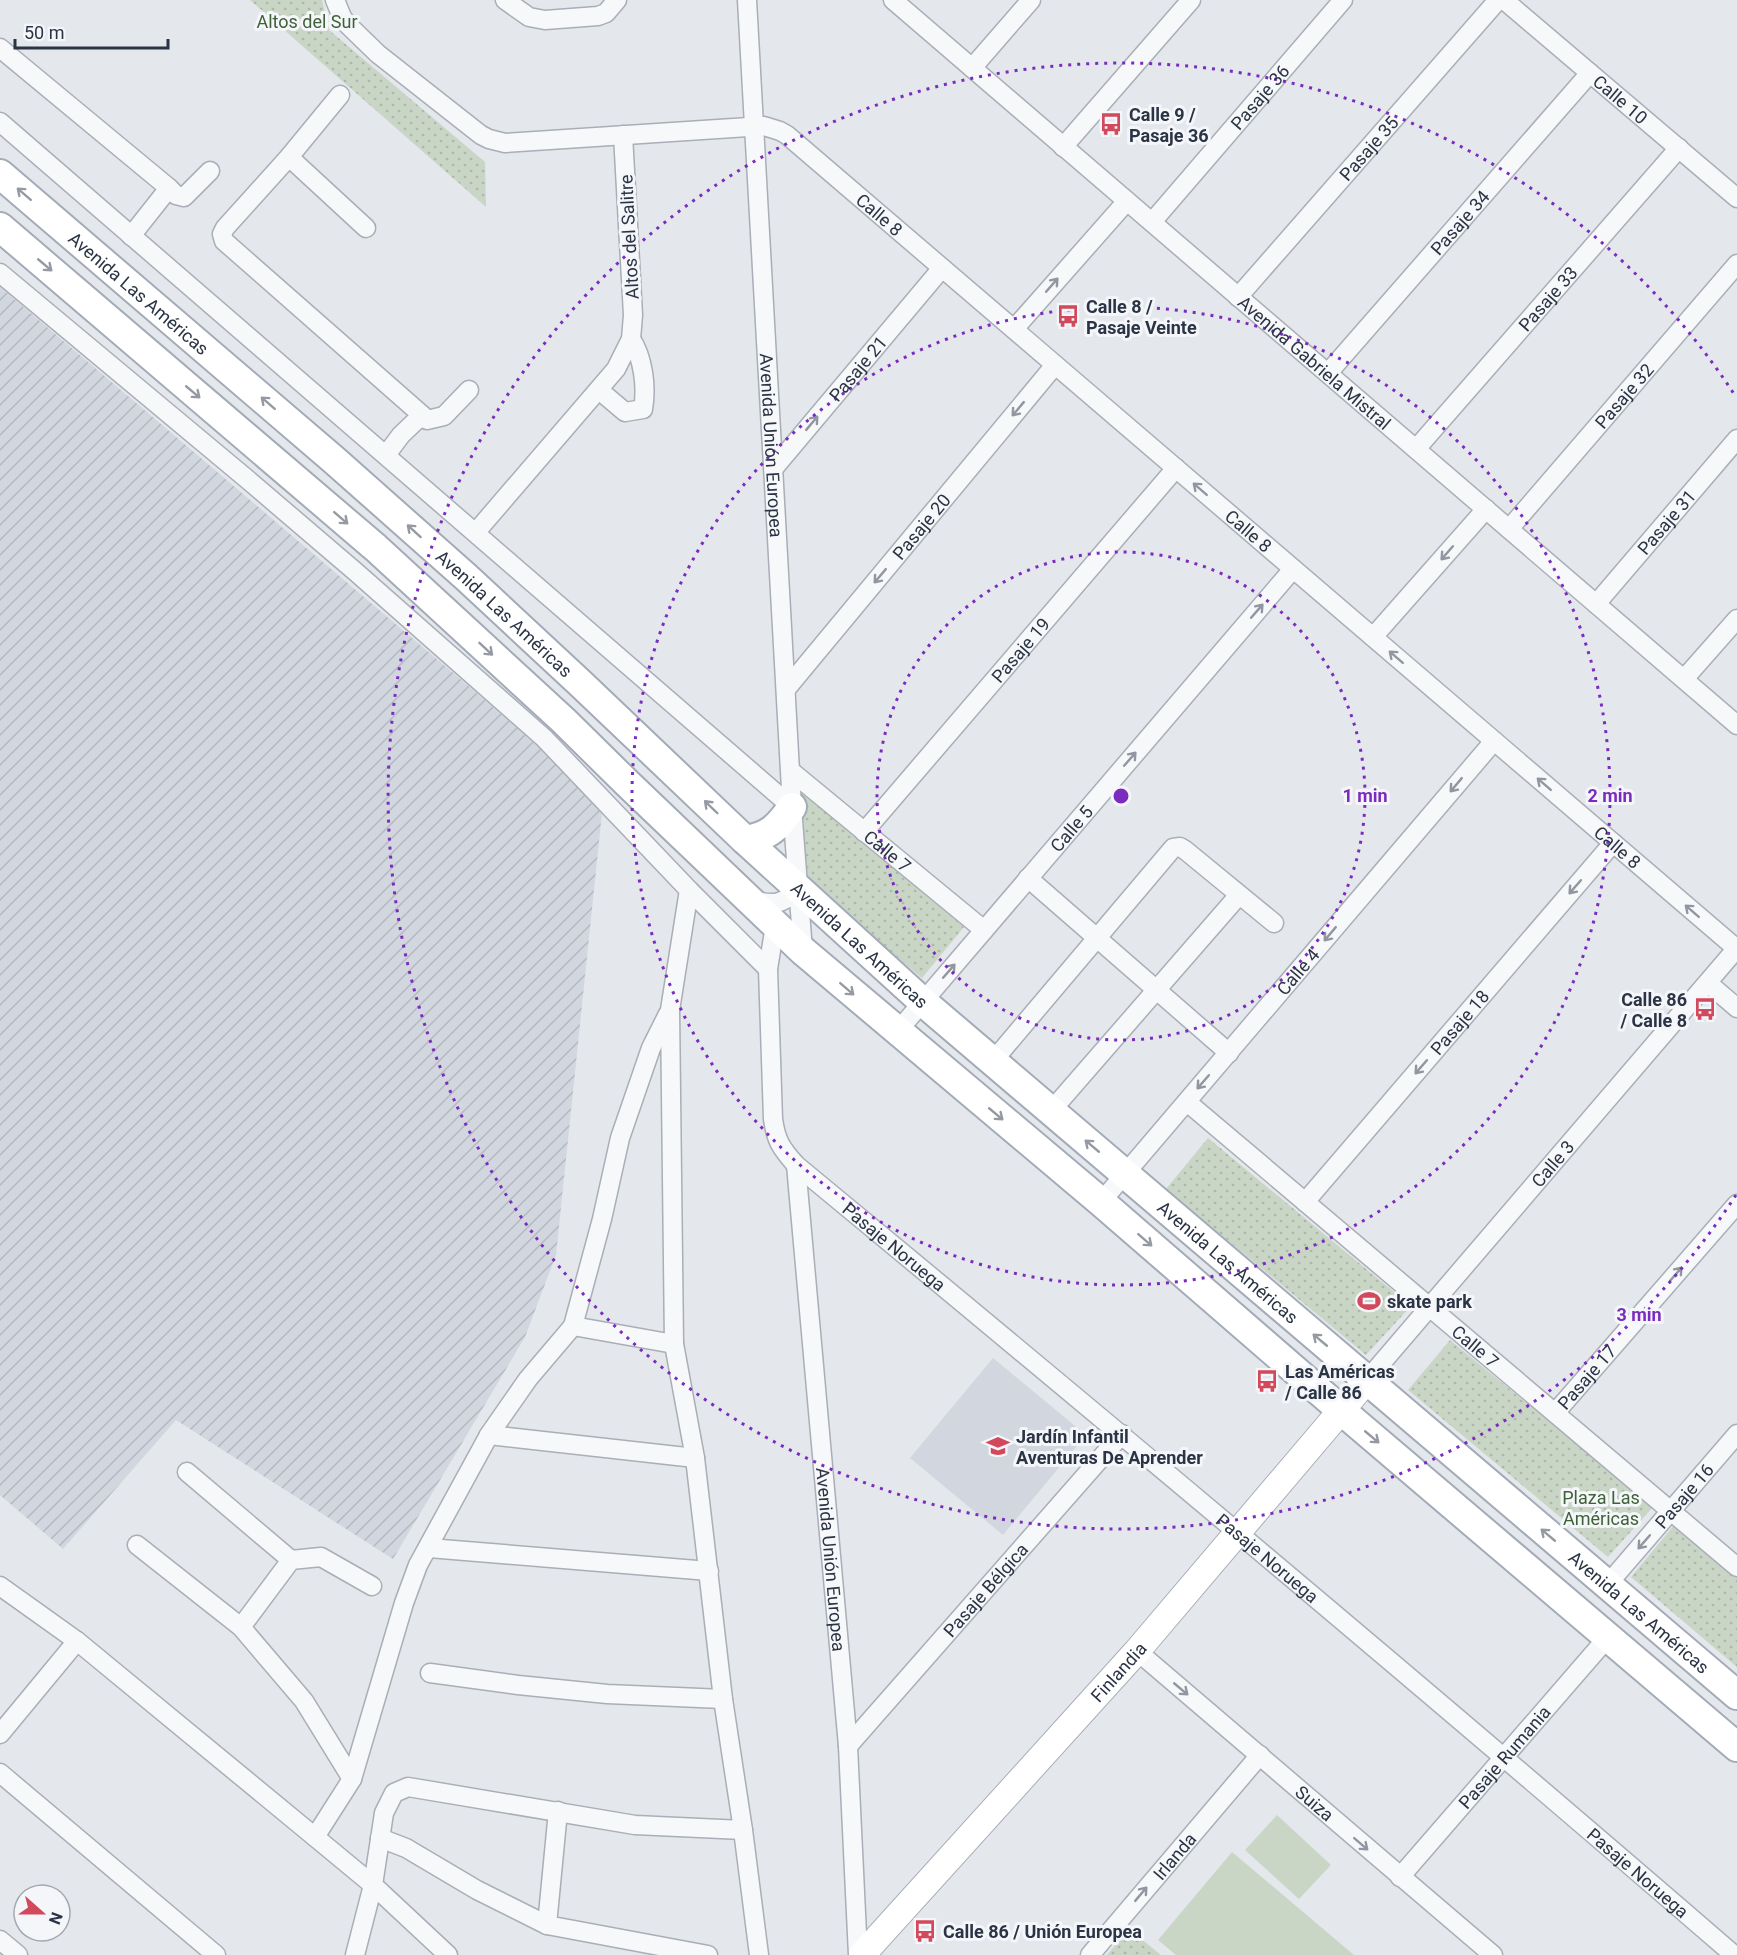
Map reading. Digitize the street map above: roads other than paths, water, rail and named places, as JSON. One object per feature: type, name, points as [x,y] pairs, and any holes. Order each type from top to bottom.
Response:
[{"type":"main road","name":"Avenida Las Américas","points":[[0,174],[325,452],[457,569],[745,840],[923,1002],[1737,1695]]},
{"type":"main road","name":"Avenida Las Américas","points":[[0,228],[385,556],[563,720],[803,951],[1101,1202],[1737,1747]]},
{"type":"main road","points":[[745,840],[757,839],[772,832],[792,807]]},
{"type":"street","points":[[335,0],[347,24],[378,54],[489,139],[506,143],[754,127]]},
{"type":"street","points":[[505,0],[523,14],[539,20],[598,16],[606,13],[617,0]]},
{"type":"street","name":"Avenida Unión Europea","points":[[747,0],[792,772],[792,807],[803,951]]},
{"type":"street","name":"Avenida Gabriela Mistral","points":[[893,0],[1737,725]]},
{"type":"street","points":[[972,68],[1031,0]]},
{"type":"street","points":[[1063,147],[1191,0]]},
{"type":"street","name":"Pasaje 36","points":[[1152,222],[1343,0]]},
{"type":"street","name":"Pasaje 35","points":[[1238,297],[1498,0]]},
{"type":"street","name":"Calle 10","points":[[1504,0],[1737,198]]},
{"type":"street","points":[[0,48],[180,198],[184,198],[210,171]]},
{"type":"street","name":"Pasaje 34","points":[[1328,374],[1590,73]]},
{"type":"street","points":[[340,95],[289,157],[225,228],[222,234],[224,241],[427,420],[444,416],[469,390]]},
{"type":"street","points":[[0,122],[792,807]]},
{"type":"street","name":"Calle 8","points":[[754,127],[770,127],[787,135],[1737,948]]},
{"type":"street","name":"Altos del Salitre","points":[[476,532],[616,369],[631,339],[633,315],[623,135]]},
{"type":"street","name":"Pasaje 33","points":[[1416,449],[1679,148]]},
{"type":"street","points":[[289,157],[366,228]]},
{"type":"street","points":[[131,236],[170,188]]},
{"type":"street","points":[[1014,329],[1126,201]]},
{"type":"street","name":"Pasaje 32","points":[[1509,529],[1737,264]]},
{"type":"street","name":"Pasaje 21","points":[[774,468],[942,268]]},
{"type":"street","points":[[0,273],[357,573],[535,730],[768,969]]},
{"type":"street","name":"Altos del Salitre","points":[[599,390],[625,412],[643,410],[642,363],[631,339]]},
{"type":"street","name":"Pasaje 20","points":[[787,688],[1055,364]]},
{"type":"street","points":[[386,455],[401,435],[422,415]]},
{"type":"street","name":"Pasaje 31","points":[[1596,604],[1737,439]]},
{"type":"street","name":"Pasaje 19","points":[[864,832],[1176,468]]},
{"type":"street","points":[[1373,637],[1486,509]]},
{"type":"street","name":"Calle 5","points":[[897,1032],[1293,568]]},
{"type":"street","points":[[1684,679],[1737,619]]},
{"type":"street","name":"Calle 4","points":[[1101,1202],[1494,741]]},
{"type":"street","name":"Calle 7","points":[[792,772],[984,930]]},
{"type":"street","name":"Pasaje 18","points":[[1305,1202],[1613,843]]},
{"type":"street","points":[[993,1061],[1173,848],[1180,847],[1185,850],[1274,923]]},
{"type":"street","points":[[1028,878],[1229,1053]]},
{"type":"street","points":[[689,890],[670,1010],[674,1344],[695,1458],[723,1699],[759,1955]]},
{"type":"street","points":[[747,899],[780,903],[800,890]]},
{"type":"street","points":[[1051,1111],[1239,895]]},
{"type":"street","name":"Pasaje Noruega","points":[[775,925],[768,969],[775,1135],[784,1152],[796,1165],[1122,1434],[1504,1756],[1734,1955]]},
{"type":"street","name":"Calle 3","points":[[1367,1380],[1737,948]]},
{"type":"street","points":[[1708,983],[1737,1008]]},
{"type":"street","points":[[315,1837],[352,1779],[404,1604],[418,1565],[489,1436],[528,1379],[573,1326],[602,1219],[620,1138],[651,1048],[670,1010]]},
{"type":"street","name":"Calle 7","points":[[1187,1102],[1737,1567]]},
{"type":"street","name":"Avenida Unión Europea","points":[[796,1165],[848,1746],[860,1955]]},
{"type":"street","name":"Pasaje 17","points":[[1555,1413],[1737,1204]]},
{"type":"street","points":[[573,1326],[674,1344]]},
{"type":"street","name":"Finlandia","points":[[860,1955],[1137,1651],[1367,1380]]},
{"type":"street","name":"Pasaje Bélgica","points":[[848,1746],[1122,1434]]},
{"type":"street","name":"Pasaje 16","points":[[1608,1585],[1737,1434]]},
{"type":"street","points":[[489,1436],[695,1458]]},
{"type":"street","points":[[187,1472],[291,1560],[321,1557],[372,1586]]},
{"type":"street","points":[[137,1545],[241,1627],[304,1701],[352,1779]]},
{"type":"street","points":[[429,1548],[709,1570]]},
{"type":"street","points":[[241,1627],[291,1560]]},
{"type":"street","points":[[0,1586],[77,1641],[315,1837],[373,1885],[448,1955]]},
{"type":"street","name":"Pasaje Rumania","points":[[1400,1877],[1608,1637]]},
{"type":"street","points":[[0,1734],[77,1641]]},
{"type":"street","name":"Suiza","points":[[1137,1651],[1493,1955]]},
{"type":"street","points":[[430,1672],[519,1685],[607,1694],[723,1699]]},
{"type":"street","name":"Irlanda","points":[[1090,1955],[1260,1755]]},
{"type":"street","points":[[0,1773],[216,1955]]},
{"type":"street","points":[[356,1955],[373,1885],[384,1813],[394,1793],[408,1786],[635,1825],[743,1830]]},
{"type":"street","points":[[547,1925],[558,1811]]},
{"type":"street","points":[[380,1838],[406,1848],[477,1890],[547,1925],[708,1955]]},
{"type":"street","points":[[0,1940],[18,1955]]},
{"type":"place","name":"Calle 9 / Pasaje 36","points":[[1111,124]]},
{"type":"place","name":"Calle 8 / Pasaje Veinte","points":[[1068,316]]},
{"type":"place","name":"Calle 86 / Calle 8","points":[[1705,1009]]},
{"type":"place","name":"skate park","points":[[1369,1301]]},
{"type":"place","name":"Las Américas / Calle 86","points":[[1267,1381]]},
{"type":"place","name":"Jardín Infantil Aventuras De Aprender","points":[[998,1446]]},
{"type":"place","name":"Calle 86 / Unión Europea","points":[[925,1931]]},
{"type":"park label","name":"Altos del Sur","points":[[307,21]]},
{"type":"park label","name":"Plaza Las Américas","points":[[1601,1507]]}]
